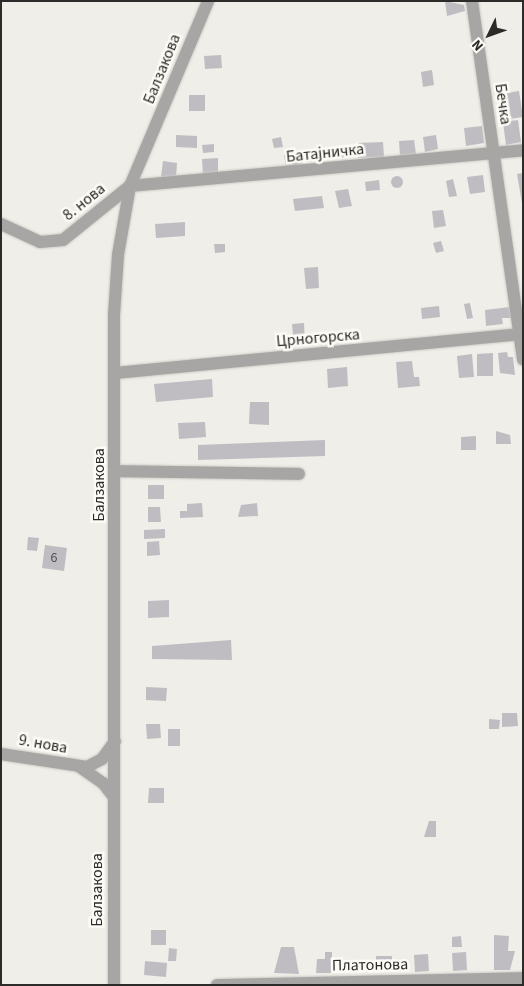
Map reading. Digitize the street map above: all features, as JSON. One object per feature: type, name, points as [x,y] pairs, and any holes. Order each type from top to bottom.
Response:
[{"type":"street","name":"Балзакова","points":[[114,985],[116,372],[114,315],[118,255],[130,186],[208,1]]},
{"type":"street","name":"Бечка","points":[[472,1],[522,334],[523,359]]},
{"type":"street","name":"Батајничка","points":[[130,186],[523,150]]},
{"type":"street","name":"8. нова","points":[[1,224],[40,242],[63,240],[130,186]]},
{"type":"street","name":"Црногорска","points":[[116,372],[522,334]]},
{"type":"street","points":[[115,471],[299,474]]},
{"type":"street","name":"9. нова","points":[[80,767],[102,759],[115,741]]},
{"type":"street","name":"9. нова","points":[[1,754],[80,767],[103,783],[114,797]]},
{"type":"street","name":"Платонова","points":[[217,985],[523,978]]},
{"type":"building","points":[[445,1],[464,5],[465,11],[447,16]]},
{"type":"building","points":[[221,55],[222,68],[205,69],[204,56]]},
{"type":"building","points":[[432,70],[434,85],[423,87],[421,72]]},
{"type":"building","points":[[519,91],[523,117],[510,119],[506,93]]},
{"type":"building","points":[[189,95],[205,95],[205,111],[189,111]]},
{"type":"building","points":[[518,120],[521,142],[506,145],[503,122]]},
{"type":"building","points":[[482,126],[484,143],[466,146],[464,128]]},
{"type":"building","points":[[176,135],[197,136],[197,148],[176,147]]},
{"type":"building","points":[[436,135],[438,149],[425,152],[423,137]]},
{"type":"building","points":[[281,137],[283,147],[274,148],[272,139]]},
{"type":"building","points":[[414,140],[416,154],[400,156],[399,141]]},
{"type":"building","points":[[383,142],[384,157],[358,158],[358,143]]},
{"type":"building","points":[[214,144],[214,152],[203,153],[202,145]]},
{"type":"building","points":[[348,147],[349,156],[335,159],[334,149]]},
{"type":"building","points":[[319,150],[320,160],[307,162],[305,152]]},
{"type":"building","points":[[301,153],[303,164],[286,167],[284,155]]},
{"type":"building","points":[[218,158],[218,174],[203,175],[202,159]]},
{"type":"building","points":[[163,161],[177,163],[176,178],[161,177]]},
{"type":"building","points":[[523,173],[523,203],[522,203],[517,174]]},
{"type":"building","points":[[483,175],[485,192],[470,194],[467,177]]},
{"type":"building","points":[[399,176],[402,177],[402,187],[395,188],[392,187],[391,180],[392,177]]},
{"type":"building","points":[[453,179],[457,196],[449,197],[446,181]]},
{"type":"building","points":[[379,180],[380,190],[366,191],[365,182]]},
{"type":"building","points":[[348,189],[352,206],[339,208],[335,191]]},
{"type":"building","points":[[322,196],[324,208],[295,211],[293,199]]},
{"type":"building","points":[[443,210],[446,226],[434,228],[432,211]]},
{"type":"building","points":[[185,222],[185,236],[156,238],[155,224]]},
{"type":"building","points":[[441,241],[444,251],[436,253],[433,243]]},
{"type":"building","points":[[214,244],[225,244],[225,252],[215,253]]},
{"type":"building","points":[[318,267],[319,288],[306,289],[304,268]]},
{"type":"building","points":[[470,303],[473,318],[467,319],[464,304]]},
{"type":"building","points":[[439,306],[440,317],[422,319],[421,308]]},
{"type":"building","points":[[510,307],[511,318],[502,318],[503,324],[486,326],[485,310]]},
{"type":"building","points":[[304,323],[305,346],[294,347],[292,324]]},
{"type":"building","points":[[507,352],[508,357],[513,357],[515,375],[500,373],[498,353]]},
{"type":"building","points":[[493,353],[493,376],[477,376],[477,354]]},
{"type":"building","points":[[472,354],[474,377],[459,378],[457,356]]},
{"type":"building","points":[[412,361],[414,377],[419,377],[420,386],[398,388],[396,362]]},
{"type":"building","points":[[347,367],[348,386],[328,388],[327,369]]},
{"type":"building","points":[[212,379],[213,397],[156,402],[154,384]]},
{"type":"building","points":[[250,402],[269,402],[269,425],[249,424]]},
{"type":"building","points":[[205,422],[206,437],[179,439],[178,423]]},
{"type":"building","points":[[496,431],[510,435],[511,444],[496,444]]},
{"type":"building","points":[[476,436],[476,450],[461,450],[461,437]]},
{"type":"building","points":[[325,440],[325,456],[198,460],[198,445]]},
{"type":"building","points":[[148,485],[164,485],[164,499],[148,499]]},
{"type":"building","points":[[202,503],[203,517],[180,518],[180,511],[187,511],[187,504]]},
{"type":"building","points":[[257,503],[258,516],[238,517],[241,505]]},
{"type":"building","points":[[148,507],[160,507],[161,522],[148,522]]},
{"type":"building","points":[[165,529],[165,538],[144,539],[144,530]]},
{"type":"building","points":[[28,537],[39,538],[37,551],[27,550]]},
{"type":"building","points":[[159,541],[160,555],[147,556],[147,542]]},
{"type":"building","points":[[45,545],[67,548],[64,571],[42,568]]},
{"type":"building","points":[[169,600],[169,617],[148,618],[148,601]]},
{"type":"building","points":[[231,640],[232,660],[152,659],[152,646]]},
{"type":"building","points":[[146,687],[167,688],[166,701],[146,700]]},
{"type":"building","points":[[502,713],[517,713],[518,726],[502,727]]},
{"type":"building","points":[[489,719],[500,720],[499,729],[489,729]]},
{"type":"building","points":[[146,724],[160,724],[161,738],[147,739]]},
{"type":"building","points":[[168,729],[180,729],[180,746],[168,746]]},
{"type":"building","points":[[149,788],[164,788],[164,803],[148,803]]},
{"type":"building","points":[[429,821],[436,821],[436,837],[424,837]]},
{"type":"building","points":[[151,930],[166,930],[166,945],[151,945]]},
{"type":"building","points":[[494,935],[509,936],[508,951],[515,951],[510,970],[494,970]]},
{"type":"building","points":[[461,936],[462,947],[452,947],[452,937]]},
{"type":"building","points":[[281,947],[294,947],[299,974],[274,973]]},
{"type":"building","points":[[169,948],[177,949],[176,961],[168,961]]},
{"type":"building","points":[[325,952],[332,952],[332,973],[316,973],[317,959],[325,959]]},
{"type":"building","points":[[466,952],[467,970],[453,971],[452,953]]},
{"type":"building","points":[[428,954],[429,971],[415,972],[414,955]]},
{"type":"building","points":[[376,956],[392,956],[392,971],[376,971]]},
{"type":"building","points":[[145,961],[167,963],[166,977],[144,975]]}]
